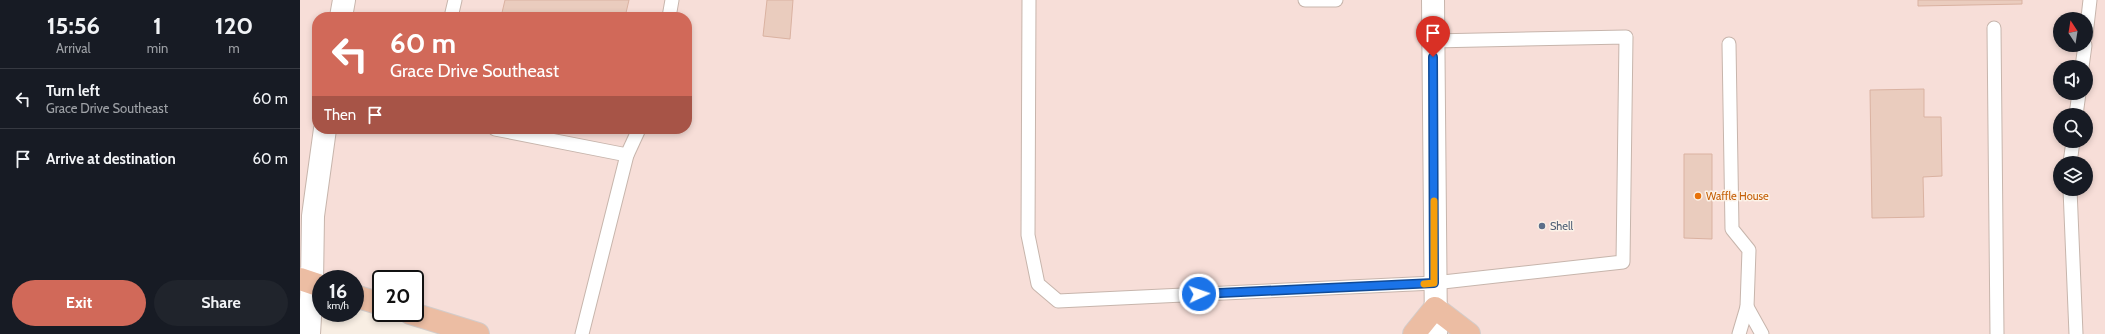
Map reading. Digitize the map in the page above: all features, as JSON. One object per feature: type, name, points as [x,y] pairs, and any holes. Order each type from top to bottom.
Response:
[{"type":"highway","points":[[1414,334],[1435,308],[1469,334]]},
{"type":"highway","points":[[424,317],[478,334]]},
{"type":"street","points":[[342,12],[344,0]]},
{"type":"street","points":[[1433,0],[1434,283],[1436,334]]},
{"type":"street","points":[[309,334],[311,283],[307,212],[325,134]]},
{"type":"lane","points":[[452,12],[455,0]]},
{"type":"lane","points":[[670,12],[672,0]]},
{"type":"lane","points":[[1029,0],[1028,235],[1038,284],[1058,301],[1434,283],[1623,262],[1626,37],[1433,42]]},
{"type":"lane","points":[[1305,0],[1336,0]]},
{"type":"lane","points":[[2089,12],[2090,0]]},
{"type":"lane","points":[[1994,28],[1997,334]]},
{"type":"lane","points":[[1729,44],[1732,228],[1749,250],[1747,307],[1739,334]]},
{"type":"lane","points":[[520,134],[627,155]]},
{"type":"lane","points":[[582,334],[627,155],[637,134]]},
{"type":"lane","points":[[2070,196],[2076,334]]},
{"type":"lane","points":[[1747,307],[1762,334]]},
{"type":"shaded area","points":[[300,0],[2105,0],[2105,334],[478,334],[424,316],[424,270],[372,270],[372,301],[364,299],[364,270],[312,270],[312,279],[300,279]]},
{"type":"building","points":[[505,0],[629,0],[626,12],[502,12]]},
{"type":"building","points":[[767,0],[793,0],[790,39],[763,36]]},
{"type":"building","points":[[1918,0],[2022,0],[2022,4],[1918,6]]},
{"type":"building","points":[[1924,89],[1924,117],[1941,117],[1942,176],[1923,177],[1924,217],[1872,218],[1870,90]]},
{"type":"building","name":"Waffle House","points":[[1684,154],[1712,154],[1712,239],[1684,238]]},
{"type":"slow traffic","points":[[1424,284],[1434,283],[1434,201]]},
{"type":"place","name":"Waffle House","points":[[1698,196]]},
{"type":"place","name":"Shell","points":[[1542,226]]},
{"type":"route","points":[[1199,294],[1434,283],[1433,57]]}]
